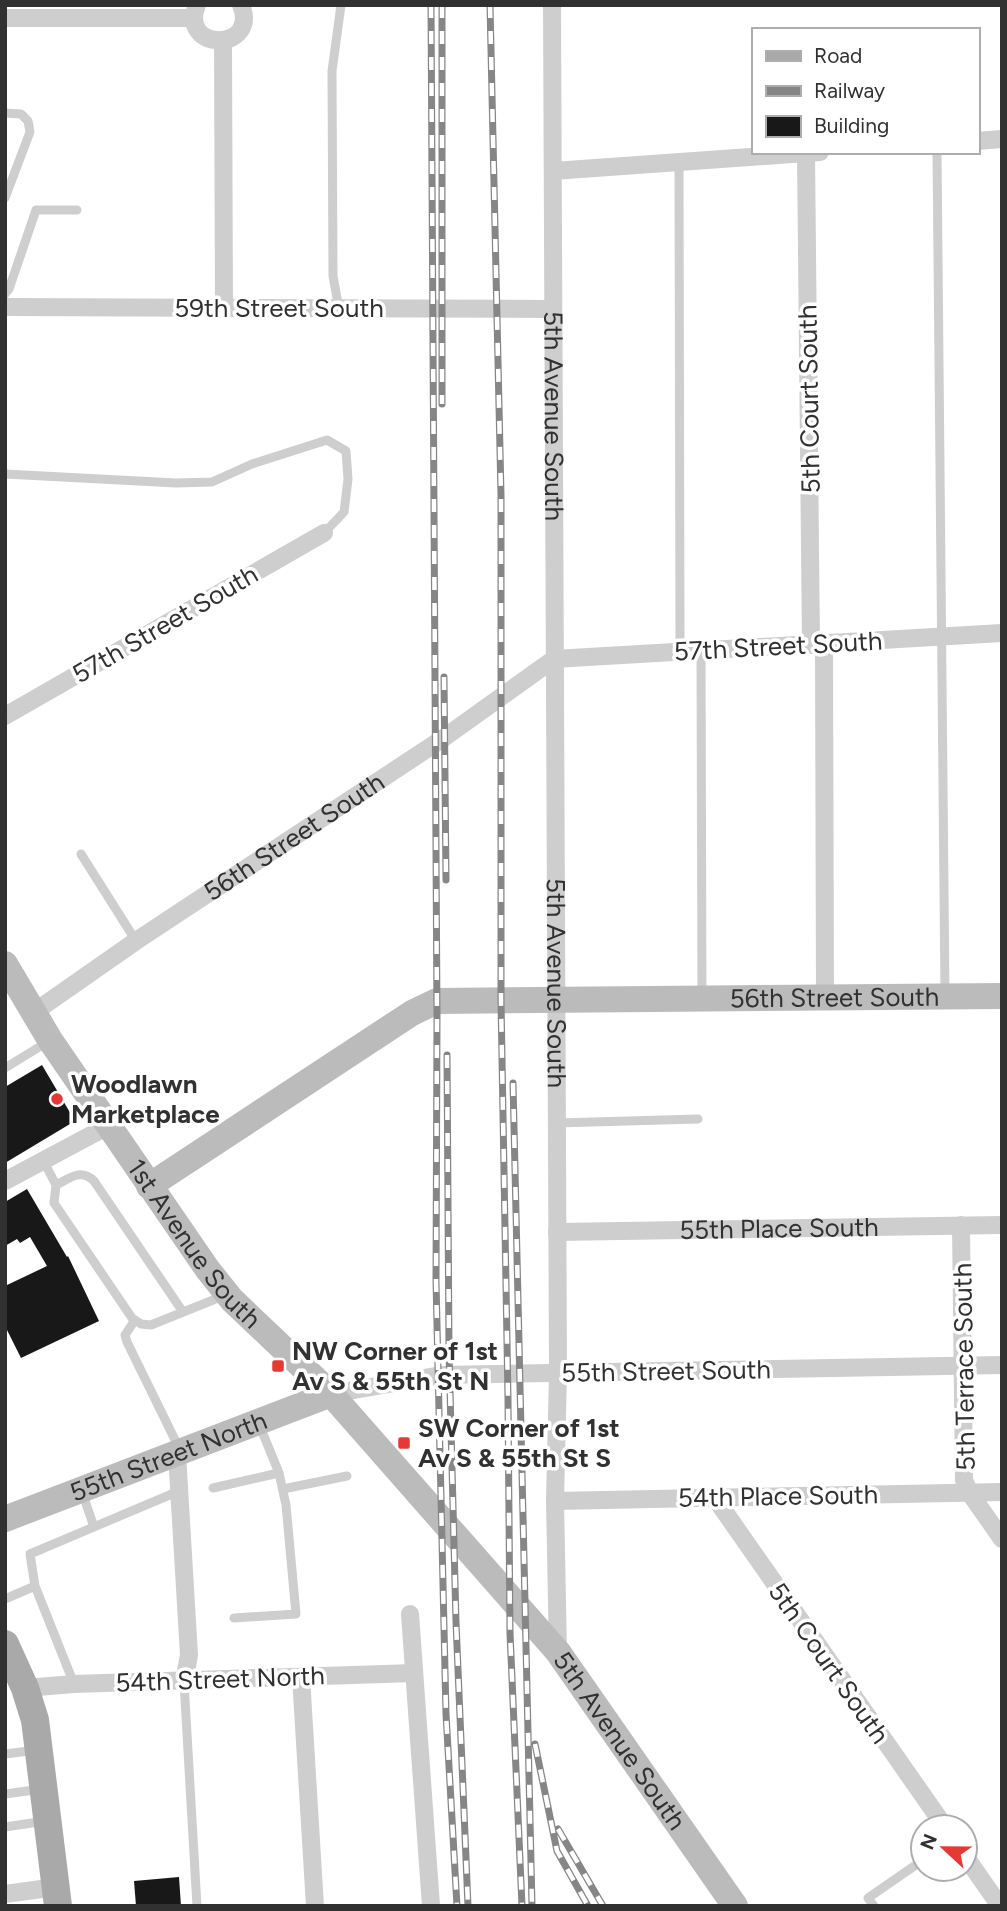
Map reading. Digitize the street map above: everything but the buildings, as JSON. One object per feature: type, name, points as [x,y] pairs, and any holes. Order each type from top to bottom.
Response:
[{"type":"main road","points":[[5,1644],[25,1688],[35,1720],[57,1896]]},
{"type":"street","points":[[5,18],[121,12],[196,12],[201,33],[207,38],[223,41],[237,34],[242,27],[244,19],[241,5]]},
{"type":"street","name":"5th Avenue South","points":[[552,5],[558,1373],[555,1501],[558,1652],[735,1906]]},
{"type":"street","points":[[223,41],[224,307]]},
{"type":"street","points":[[979,141],[1002,139]]},
{"type":"street","points":[[553,171],[798,154]]},
{"type":"street","name":"5th Court South","points":[[813,154],[817,645],[825,998]]},
{"type":"street","name":"59th Street South","points":[[5,307],[553,309]]},
{"type":"street","name":"57th Street South","points":[[5,716],[324,533]]},
{"type":"street","name":"57th Street South","points":[[554,659],[1002,633]]},
{"type":"street","name":"56th Street South","points":[[33,1013],[136,941],[445,737],[554,659]]},
{"type":"street","name":"1st Avenue South","points":[[5,964],[50,1040],[227,1295],[331,1394],[558,1652]]},
{"type":"street","name":"56th Street South","points":[[149,1186],[424,1006],[437,1001],[1002,996]]},
{"type":"street","points":[[5,1181],[108,1126]]},
{"type":"street","name":"5th Terrace South","points":[[961,1225],[964,1480],[969,1492],[1002,1539]]},
{"type":"street","name":"55th Place South","points":[[557,1233],[1002,1225]]},
{"type":"street","name":"55th Street South","points":[[331,1394],[442,1375],[1002,1365]]},
{"type":"street","name":"55th Street North","points":[[5,1519],[331,1394]]},
{"type":"street","points":[[179,1453],[189,1655],[184,1682]]},
{"type":"street","name":"54th Place South","points":[[555,1501],[1002,1492]]},
{"type":"street","name":"5th Court South","points":[[715,1498],[935,1813]]},
{"type":"street","points":[[410,1614],[432,1906]]},
{"type":"street","name":"54th Street North","points":[[25,1688],[74,1684],[414,1673]]},
{"type":"street","points":[[301,1677],[315,1906]]},
{"type":"street","points":[[979,1876],[1000,1906]]},
{"type":"street","points":[[5,1894],[57,1896]]},
{"type":"lane","points":[[340,309],[333,276],[332,92],[335,41],[341,5]]},
{"type":"lane","points":[[5,113],[21,114],[28,121],[30,132],[5,198]]},
{"type":"lane","points":[[937,154],[945,997]]},
{"type":"lane","points":[[679,162],[680,652]]},
{"type":"lane","points":[[5,294],[36,211],[77,210]]},
{"type":"lane","points":[[5,474],[176,483],[212,482],[252,464],[327,440],[346,452],[348,479],[344,512],[324,533]]},
{"type":"lane","points":[[701,651],[702,999]]},
{"type":"lane","points":[[81,854],[136,941]]},
{"type":"lane","points":[[5,1068],[50,1040]]},
{"type":"lane","points":[[556,1123],[698,1119]]},
{"type":"lane","points":[[44,1162],[56,1185],[54,1203],[135,1320],[150,1325],[227,1295]]},
{"type":"lane","points":[[56,1185],[79,1173],[88,1175],[183,1312]]},
{"type":"lane","points":[[135,1320],[125,1335],[127,1342],[179,1453]]},
{"type":"lane","points":[[234,1618],[296,1614],[286,1506],[279,1473],[259,1422]]},
{"type":"lane","points":[[213,1488],[279,1473]]},
{"type":"lane","points":[[282,1489],[348,1476]]},
{"type":"lane","points":[[82,1490],[94,1527]]},
{"type":"lane","points":[[74,1684],[35,1586],[30,1554],[179,1491]]},
{"type":"lane","points":[[5,1599],[35,1586]]},
{"type":"lane","points":[[184,1682],[197,1906]]},
{"type":"lane","points":[[5,1754],[38,1750]]},
{"type":"lane","points":[[5,1794],[43,1788]]},
{"type":"lane","points":[[5,1827],[48,1821]]},
{"type":"lane","points":[[874,1906],[869,1898],[909,1870]]},
{"type":"railway","points":[[431,5],[436,1281],[446,1714],[457,1906]]},
{"type":"railway","points":[[442,5],[442,404]]},
{"type":"railway","points":[[490,5],[501,495],[501,1001],[510,1633],[522,1906]]},
{"type":"railway","points":[[444,677],[446,880]]},
{"type":"railway","points":[[447,1055],[449,1351],[456,1622],[468,1906]]},
{"type":"railway","points":[[513,1083],[532,1906]]},
{"type":"railway","points":[[535,1744],[557,1851],[588,1906]]},
{"type":"railway","points":[[558,1829],[603,1906]]},
{"type":"place","name":"Woodlawn Marketplace","points":[[57,1099]]},
{"type":"place","name":"NW Corner of 1st Av S & 55th St N","points":[[278,1366]]},
{"type":"place","name":"SW Corner of 1st Av S & 55th St S","points":[[404,1443]]}]
